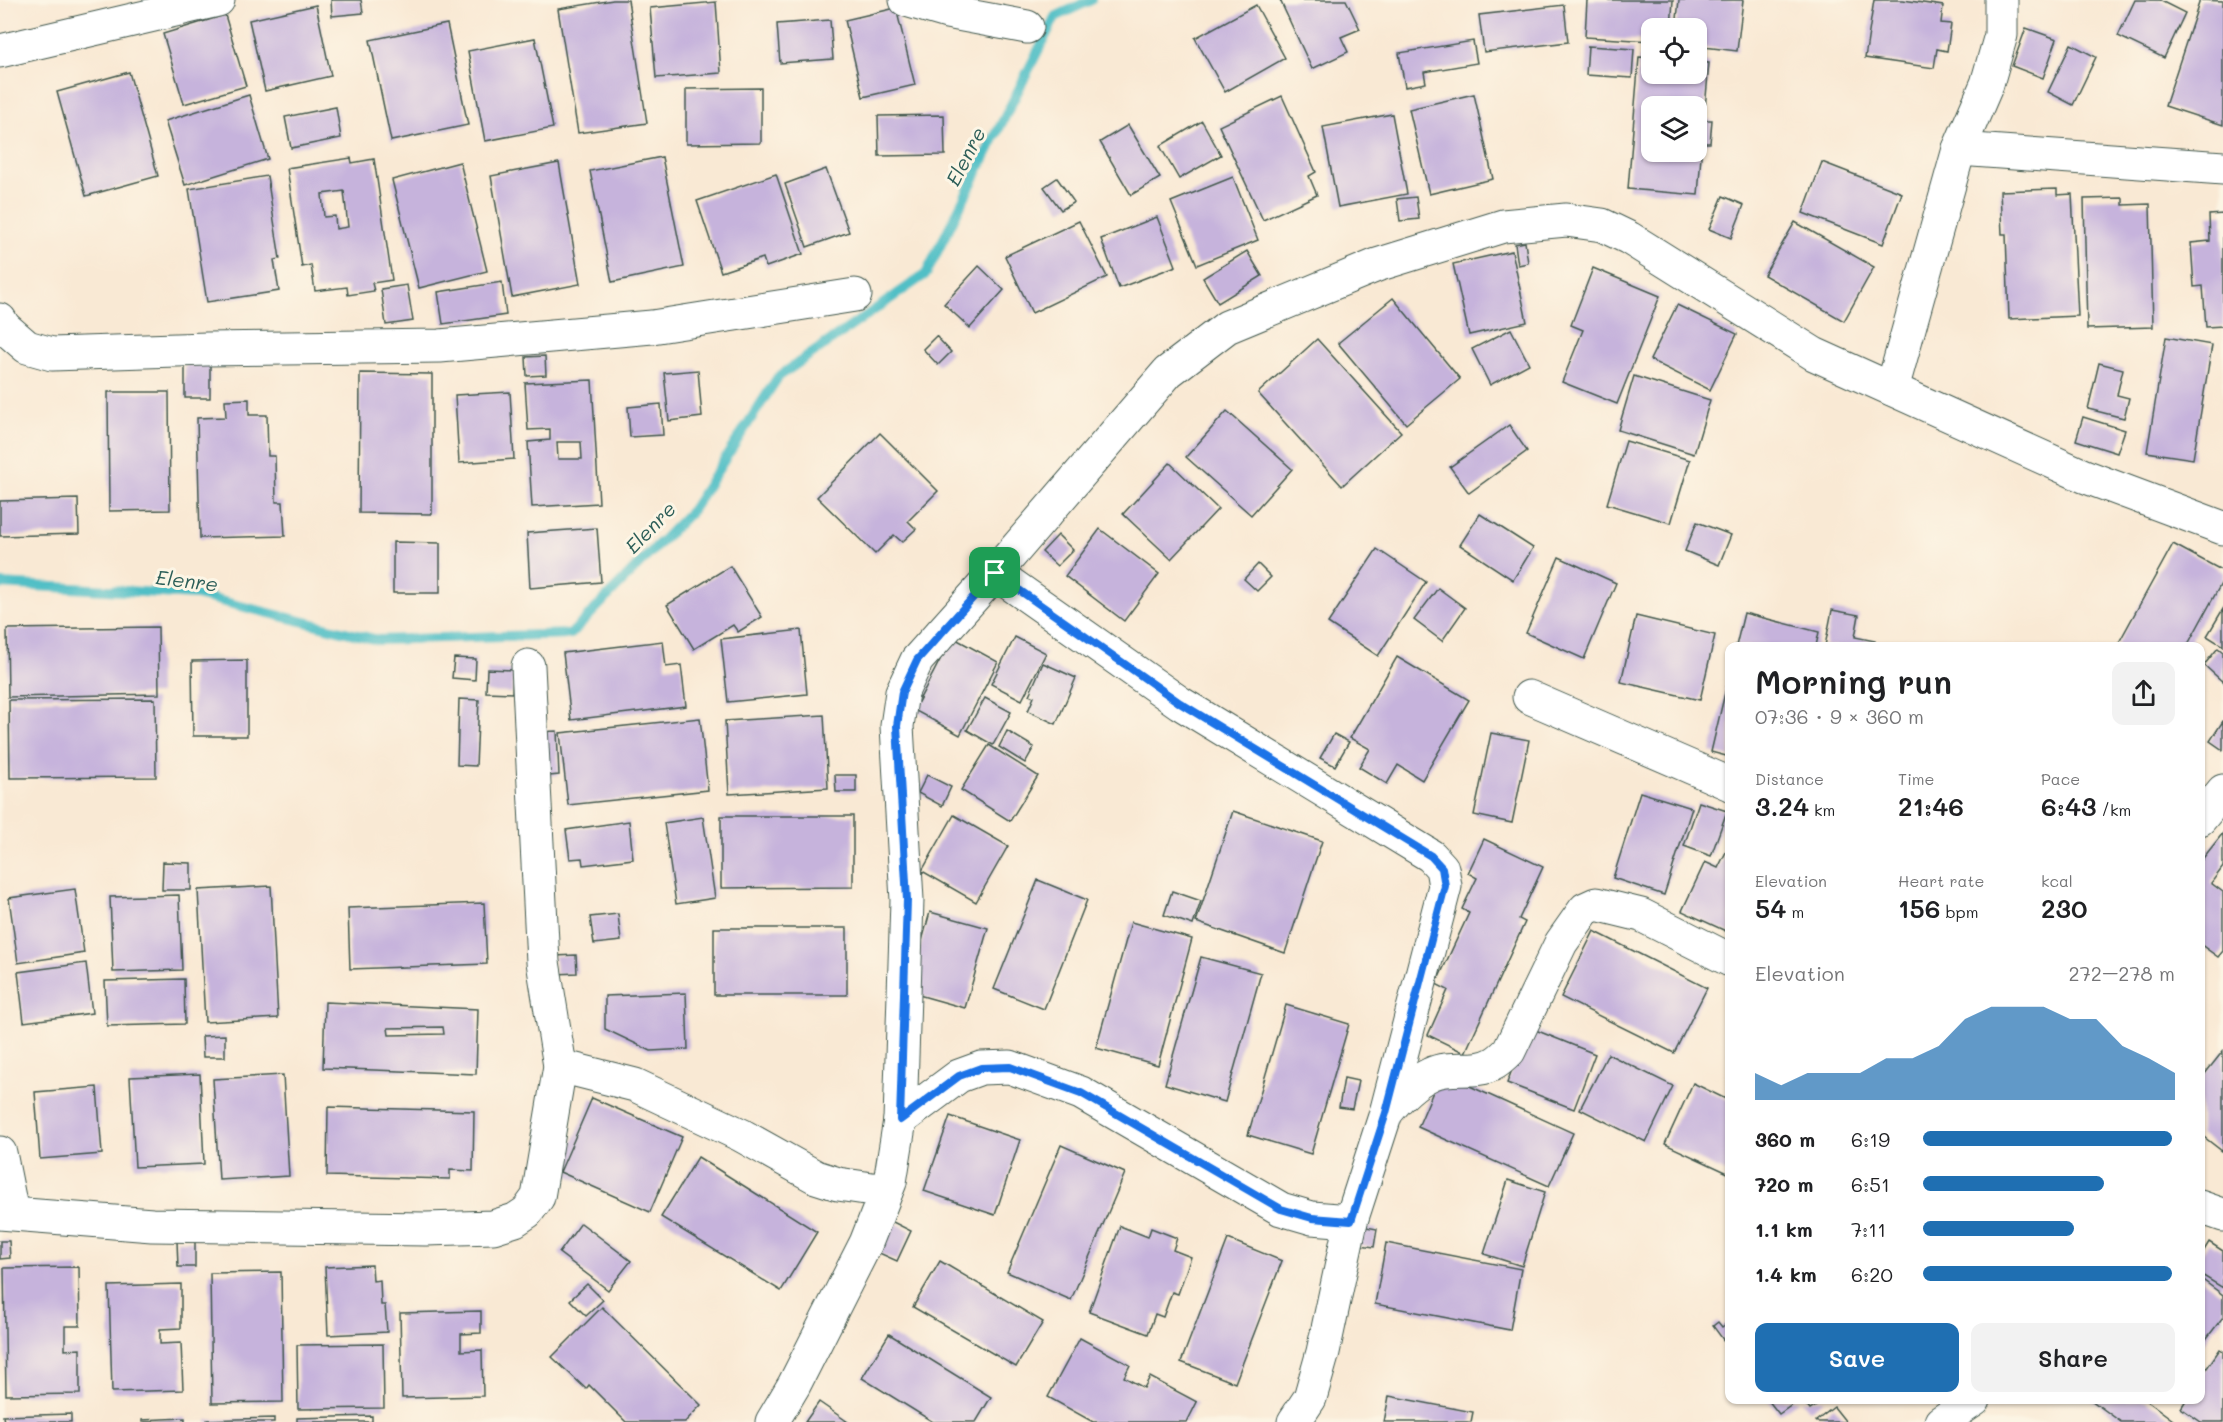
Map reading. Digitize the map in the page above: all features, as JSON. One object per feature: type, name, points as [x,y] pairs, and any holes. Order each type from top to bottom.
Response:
[{"type":"street","points":[[0,51],[218,0]]},
{"type":"street","points":[[906,0],[947,12],[1027,27]]},
{"type":"street","points":[[1892,389],[1959,149],[1987,84],[2001,35],[2001,0]]},
{"type":"street","points":[[1959,149],[2223,168]]},
{"type":"street","points":[[772,1422],[794,1385],[866,1243],[890,1182],[900,1120],[907,900],[897,726],[902,692],[917,660],[1168,372],[1227,327],[1377,265],[1503,226],[1566,220],[1602,225],[1629,238],[1814,354],[2084,476],[2223,528]]},
{"type":"street","points":[[0,320],[4,327],[27,347],[52,354],[207,349],[440,346],[652,327],[855,296]]},
{"type":"street","points":[[995,573],[1180,703],[1431,856],[1442,868],[1445,886],[1386,1113],[1351,1221],[1323,1352],[1310,1398],[1294,1422]]},
{"type":"street","points":[[0,1153],[6,1213],[152,1225],[426,1229],[493,1227],[515,1220],[527,1212],[538,1197],[560,1066],[543,962],[528,666]]},
{"type":"street","points":[[1529,697],[1725,782]]},
{"type":"street","points":[[2205,813],[2223,791]]},
{"type":"street","points":[[1386,1113],[1396,1099],[1432,1073],[1475,1070],[1495,1064],[1509,1051],[1561,943],[1586,909],[1596,904],[1641,915],[1725,957]]},
{"type":"street","points":[[560,1066],[635,1085],[741,1135],[816,1178],[838,1184],[886,1191]]},
{"type":"street","points":[[900,1120],[959,1076],[981,1068],[1010,1067],[1081,1093],[1281,1209],[1312,1218],[1351,1221]]},
{"type":"street","points":[[2205,1209],[2223,1215]]},
{"type":"street","points":[[1941,1422],[1968,1404]]},
{"type":"building","points":[[331,0],[361,0],[363,13],[332,16]]},
{"type":"building","points":[[613,0],[628,0],[647,123],[578,133],[558,9]]},
{"type":"building","points":[[1280,0],[1346,0],[1360,29],[1341,37],[1348,52],[1312,69]]},
{"type":"building","points":[[1587,0],[1673,0],[1672,18],[1641,18],[1641,40],[1585,37]]},
{"type":"building","points":[[1679,0],[1743,0],[1737,51],[1707,47],[1707,18],[1677,18]]},
{"type":"building","points":[[1874,0],[1903,0],[1943,6],[1941,23],[1951,24],[1947,51],[1937,49],[1934,68],[1865,58]]},
{"type":"building","points":[[2135,0],[2159,0],[2185,13],[2164,58],[2118,36]]},
{"type":"building","points":[[2200,0],[2223,1],[2223,125],[2165,106]]},
{"type":"building","points":[[716,2],[721,73],[656,78],[650,8]]},
{"type":"building","points":[[316,5],[331,76],[265,91],[249,20]]},
{"type":"building","points":[[1256,5],[1285,58],[1225,92],[1195,38]]},
{"type":"building","points":[[1564,5],[1568,42],[1484,52],[1479,15]]},
{"type":"building","points":[[896,8],[915,85],[863,97],[845,20]]},
{"type":"building","points":[[225,15],[246,86],[184,104],[163,34]]},
{"type":"building","points":[[830,20],[833,59],[780,63],[777,24]]},
{"type":"building","points":[[447,24],[468,125],[391,141],[370,40]]},
{"type":"building","points":[[2026,28],[2057,39],[2043,78],[2012,66]]},
{"type":"building","points":[[535,38],[553,128],[485,141],[468,51]]},
{"type":"building","points":[[1473,41],[1477,63],[1424,72],[1426,83],[1405,87],[1399,53]]},
{"type":"building","points":[[2071,44],[2096,57],[2073,105],[2048,92]]},
{"type":"building","points":[[1588,46],[1634,49],[1632,78],[1586,75]]},
{"type":"building","points":[[1639,57],[1641,57],[1641,84],[1707,84],[1707,63],[1709,63],[1706,96],[1641,96],[1641,162],[1701,162],[1698,195],[1628,189]]},
{"type":"building","points":[[129,72],[158,176],[86,196],[57,92]]},
{"type":"building","points":[[761,88],[761,143],[686,144],[686,89]]},
{"type":"building","points":[[1474,94],[1493,179],[1429,194],[1409,109]]},
{"type":"building","points":[[249,95],[268,159],[185,185],[165,121]]},
{"type":"building","points":[[1282,96],[1316,172],[1309,176],[1317,195],[1263,220],[1219,126]]},
{"type":"building","points":[[336,107],[341,138],[291,148],[285,117]]},
{"type":"building","points":[[1392,114],[1407,194],[1338,207],[1323,127]]},
{"type":"building","points":[[944,115],[945,155],[879,156],[878,116]]},
{"type":"building","points":[[1707,120],[1712,120],[1710,143],[1707,143]]},
{"type":"building","points":[[1202,121],[1221,155],[1179,179],[1160,146]]},
{"type":"building","points":[[1128,125],[1160,178],[1131,195],[1100,142]]},
{"type":"building","points":[[662,157],[684,267],[612,282],[590,171]]},
{"type":"building","points":[[351,158],[352,163],[374,159],[392,280],[372,283],[374,291],[348,295],[347,287],[315,291],[311,265],[302,267],[287,168]],"holes":[[[344,191],[348,227],[336,229],[335,216],[324,217],[322,194]]]},
{"type":"building","points":[[460,162],[487,271],[419,288],[392,180]]},
{"type":"building","points":[[1822,162],[1902,193],[1883,244],[1803,213]]},
{"type":"building","points":[[559,163],[580,284],[512,297],[491,176]]},
{"type":"building","points":[[826,169],[849,232],[807,247],[785,184]]},
{"type":"building","points":[[776,174],[803,254],[766,267],[763,258],[721,272],[697,201]]},
{"type":"building","points":[[267,176],[280,259],[274,260],[279,291],[207,302],[189,189]]},
{"type":"building","points":[[1233,177],[1258,240],[1197,265],[1171,202]]},
{"type":"building","points":[[1057,178],[1074,202],[1061,210],[1044,187]]},
{"type":"building","points":[[2057,189],[2057,195],[2072,194],[2078,316],[2009,319],[2006,234],[2002,234],[2000,191]]},
{"type":"building","points":[[1723,196],[1744,205],[1731,238],[1709,229]]},
{"type":"building","points":[[1416,197],[1419,219],[1400,221],[1397,199]]},
{"type":"building","points":[[2123,198],[2123,205],[2150,204],[2153,327],[2087,329],[2084,199]]},
{"type":"building","points":[[2223,214],[2223,326],[2206,327],[2203,286],[2194,287],[2191,243],[2210,241],[2209,215]]},
{"type":"building","points":[[1157,217],[1176,266],[1119,288],[1101,239]]},
{"type":"building","points":[[1079,221],[1107,277],[1032,313],[1005,256]]},
{"type":"building","points":[[1795,222],[1874,267],[1844,321],[1764,275]]},
{"type":"building","points":[[1525,242],[1528,263],[1518,265],[1515,244]]},
{"type":"building","points":[[1247,251],[1262,276],[1218,303],[1203,278]]},
{"type":"building","points":[[1512,251],[1527,322],[1469,335],[1453,264]]},
{"type":"building","points":[[979,266],[1004,290],[970,328],[944,304]]},
{"type":"building","points":[[1593,268],[1660,296],[1617,404],[1562,382],[1583,330],[1571,325]]},
{"type":"building","points":[[502,282],[506,315],[443,324],[438,292]]},
{"type":"building","points":[[407,285],[413,321],[386,325],[381,289]]},
{"type":"building","points":[[1393,298],[1460,379],[1406,424],[1338,343]]},
{"type":"building","points":[[1677,305],[1737,334],[1710,390],[1650,360]]},
{"type":"building","points":[[1511,329],[1529,364],[1490,385],[1472,349]]},
{"type":"building","points":[[936,336],[951,352],[938,365],[923,349]]},
{"type":"building","points":[[2166,337],[2212,345],[2193,459],[2147,452]]},
{"type":"building","points":[[1317,339],[1401,432],[1342,486],[1258,393]]},
{"type":"building","points":[[545,356],[546,375],[527,376],[526,357]]},
{"type":"building","points":[[2099,363],[2123,369],[2117,395],[2129,398],[2124,418],[2088,409]]},
{"type":"building","points":[[185,365],[210,365],[210,398],[185,398]]},
{"type":"building","points":[[698,370],[702,417],[669,421],[664,373]]},
{"type":"building","points":[[360,373],[432,374],[432,514],[359,513]]},
{"type":"building","points":[[1634,376],[1710,400],[1694,454],[1618,430]]},
{"type":"building","points":[[592,380],[599,503],[532,507],[528,442],[550,440],[550,429],[528,430],[525,383]],"holes":[[[557,442],[581,442],[582,459],[558,459]]]},
{"type":"building","points":[[108,392],[169,392],[170,510],[109,511]]},
{"type":"building","points":[[510,392],[514,459],[459,463],[455,395]]},
{"type":"building","points":[[249,399],[249,415],[267,415],[268,456],[275,456],[276,502],[283,502],[285,536],[200,538],[197,418],[226,417],[225,400]]},
{"type":"building","points":[[661,404],[663,435],[630,437],[628,407]]},
{"type":"building","points":[[1227,411],[1292,469],[1251,515],[1186,457]]},
{"type":"building","points":[[2083,417],[2125,430],[2117,453],[2076,440]]},
{"type":"building","points":[[1509,425],[1527,451],[1469,493],[1450,467]]},
{"type":"building","points":[[880,433],[938,491],[908,521],[916,529],[902,542],[894,535],[875,554],[817,497]]},
{"type":"building","points":[[1626,441],[1690,460],[1671,523],[1607,504]]},
{"type":"building","points":[[1170,463],[1218,509],[1171,559],[1123,514]]},
{"type":"building","points":[[78,499],[79,534],[0,536],[0,501]]},
{"type":"building","points":[[1480,514],[1533,548],[1513,580],[1460,545]]},
{"type":"building","points":[[1697,522],[1731,535],[1719,565],[1685,551]]},
{"type":"building","points":[[597,528],[601,582],[530,588],[527,533]]},
{"type":"building","points":[[1100,529],[1159,574],[1124,621],[1065,576]]},
{"type":"building","points":[[1058,535],[1073,550],[1057,566],[1042,552]]},
{"type":"building","points":[[393,542],[440,543],[440,593],[393,593]]},
{"type":"building","points":[[2173,544],[2223,571],[2223,580],[2189,642],[2119,642]]},
{"type":"building","points":[[1377,549],[1426,582],[1378,656],[1328,623]]},
{"type":"building","points":[[1559,557],[1616,583],[1584,659],[1526,633]]},
{"type":"building","points":[[1258,564],[1271,577],[1257,591],[1244,579]]},
{"type":"building","points":[[730,566],[762,617],[738,632],[733,625],[694,649],[667,605]]},
{"type":"building","points":[[1438,588],[1465,608],[1442,641],[1414,620]]},
{"type":"building","points":[[2223,609],[2223,646],[2207,636]]},
{"type":"building","points":[[1832,610],[1859,615],[1855,637],[1875,641],[1875,642],[1826,642]]},
{"type":"building","points":[[1744,613],[1819,632],[1817,642],[1737,642]]},
{"type":"building","points":[[1636,616],[1715,635],[1700,700],[1621,682]]},
{"type":"building","points":[[158,627],[159,694],[8,697],[7,629]]},
{"type":"building","points":[[801,630],[807,694],[728,702],[721,639]]},
{"type":"building","points":[[952,637],[998,662],[960,735],[914,710]]},
{"type":"building","points":[[1015,637],[1046,653],[1022,700],[991,684]]},
{"type":"building","points":[[663,641],[666,667],[681,665],[686,706],[571,720],[563,653]]},
{"type":"building","points":[[2218,648],[2223,652],[2223,682],[2205,666]]},
{"type":"building","points":[[1397,657],[1469,700],[1422,780],[1398,765],[1387,784],[1359,767],[1370,749],[1350,738]]},
{"type":"building","points":[[454,658],[476,659],[475,680],[452,678]]},
{"type":"building","points":[[247,660],[247,736],[193,736],[192,661]]},
{"type":"building","points":[[1043,663],[1076,678],[1056,724],[1028,711],[1034,697],[1029,695]]},
{"type":"building","points":[[487,669],[513,670],[512,693],[486,692]]},
{"type":"building","points":[[1725,693],[1725,756],[1711,752]]},
{"type":"building","points":[[985,698],[1011,712],[993,745],[967,730]]},
{"type":"building","points":[[155,699],[156,777],[10,778],[9,700]]},
{"type":"building","points":[[459,699],[479,700],[476,766],[457,765]]},
{"type":"building","points":[[824,715],[828,788],[729,794],[725,721]]},
{"type":"building","points":[[700,718],[708,790],[568,805],[560,733]]},
{"type":"building","points":[[2223,721],[2223,750],[2210,741]]},
{"type":"building","points":[[557,731],[559,775],[539,777],[537,732]]},
{"type":"building","points":[[1007,731],[1034,747],[1025,763],[999,747]]},
{"type":"building","points":[[1491,733],[1529,740],[1512,823],[1474,815]]},
{"type":"building","points":[[1334,734],[1349,742],[1335,766],[1320,758]]},
{"type":"building","points":[[989,745],[1038,776],[1010,821],[961,790]]},
{"type":"building","points":[[835,775],[856,775],[856,792],[836,792]]},
{"type":"building","points":[[927,775],[951,787],[942,806],[918,793]]},
{"type":"building","points":[[1640,792],[1692,808],[1664,895],[1613,878]]},
{"type":"building","points":[[1699,802],[1725,810],[1725,817],[1711,856],[1684,846]]},
{"type":"building","points":[[1233,811],[1322,841],[1285,953],[1196,922]]},
{"type":"building","points":[[954,815],[1008,846],[976,902],[922,871]]},
{"type":"building","points":[[721,816],[853,816],[853,887],[721,888]]},
{"type":"building","points":[[703,817],[715,898],[676,904],[664,823]]},
{"type":"building","points":[[629,821],[633,859],[583,865],[582,858],[570,859],[566,830]]},
{"type":"building","points":[[2223,833],[2223,867],[2211,883],[2223,892],[2223,951],[2218,957],[2205,948],[2205,856]]},
{"type":"building","points":[[1484,839],[1543,867],[1519,919],[1525,922],[1465,1053],[1428,1035],[1448,990],[1436,984],[1469,913],[1462,909],[1477,878],[1468,873]]},
{"type":"building","points":[[1725,854],[1725,931],[1682,911],[1705,862],[1718,868]]},
{"type":"building","points":[[163,862],[191,863],[191,890],[162,890]]},
{"type":"building","points":[[1038,880],[1087,900],[1044,1009],[994,989]]},
{"type":"building","points":[[271,886],[278,1018],[205,1022],[198,890]]},
{"type":"building","points":[[75,889],[84,953],[18,963],[9,898]]},
{"type":"building","points":[[1172,891],[1201,901],[1193,925],[1164,915]]},
{"type":"building","points":[[179,895],[182,970],[113,972],[110,897]]},
{"type":"building","points":[[484,903],[487,964],[350,969],[348,908]]},
{"type":"building","points":[[930,912],[988,928],[965,1008],[908,992]]},
{"type":"building","points":[[618,914],[621,941],[594,944],[590,917]]},
{"type":"building","points":[[1131,922],[1192,939],[1158,1065],[1096,1048]]},
{"type":"building","points":[[714,928],[847,928],[847,995],[714,995]]},
{"type":"building","points":[[1594,931],[1707,988],[1674,1053],[1561,997]]},
{"type":"building","points":[[576,955],[577,973],[556,974],[555,956]]},
{"type":"building","points":[[1201,957],[1261,973],[1225,1102],[1165,1084]]},
{"type":"building","points":[[86,963],[92,1013],[24,1022],[18,972]]},
{"type":"building","points":[[184,979],[185,1024],[107,1026],[105,981]]},
{"type":"building","points":[[686,993],[688,1049],[651,1051],[605,1029],[605,996]]},
{"type":"building","points":[[325,1002],[478,1009],[476,1074],[323,1068]],"holes":[[[443,1027],[444,1034],[389,1035],[388,1028]]]},
{"type":"building","points":[[1286,1005],[1349,1024],[1311,1154],[1248,1135]]},
{"type":"building","points":[[1528,1027],[1595,1054],[1574,1109],[1507,1083]]},
{"type":"building","points":[[225,1035],[225,1057],[203,1057],[202,1036]]},
{"type":"building","points":[[2223,1051],[2222,1151],[2205,1138],[2205,1074]]},
{"type":"building","points":[[1608,1054],[1673,1086],[1646,1142],[1580,1109]]},
{"type":"building","points":[[1441,1073],[1573,1133],[1549,1186],[1418,1127]]},
{"type":"building","points":[[200,1074],[204,1164],[135,1167],[130,1077]]},
{"type":"building","points":[[283,1075],[289,1176],[219,1180],[213,1079]]},
{"type":"building","points":[[1344,1078],[1358,1081],[1352,1109],[1339,1107]]},
{"type":"building","points":[[1693,1083],[1725,1099],[1725,1172],[1665,1144]]},
{"type":"building","points":[[97,1087],[102,1154],[40,1159],[35,1092]]},
{"type":"building","points":[[592,1098],[682,1137],[650,1212],[560,1172]]},
{"type":"building","points":[[328,1107],[474,1111],[473,1171],[450,1170],[450,1179],[327,1176]]},
{"type":"building","points":[[950,1116],[1020,1140],[995,1215],[924,1191]]},
{"type":"building","points":[[1061,1145],[1125,1173],[1071,1300],[1007,1272]]},
{"type":"building","points":[[698,1157],[817,1232],[781,1291],[661,1217]]},
{"type":"building","points":[[1508,1180],[1545,1192],[1522,1266],[1484,1254]]},
{"type":"building","points":[[883,1217],[911,1231],[897,1261],[868,1248]]},
{"type":"building","points":[[581,1223],[631,1261],[608,1290],[559,1253]]},
{"type":"building","points":[[1356,1225],[1377,1229],[1374,1247],[1353,1244]]},
{"type":"building","points":[[1120,1226],[1148,1237],[1151,1228],[1177,1238],[1173,1250],[1191,1257],[1178,1294],[1172,1292],[1163,1317],[1155,1314],[1148,1334],[1089,1312]]},
{"type":"building","points":[[1228,1239],[1282,1261],[1235,1383],[1181,1362]]},
{"type":"building","points":[[0,1241],[9,1241],[10,1258],[0,1259]]},
{"type":"building","points":[[177,1241],[195,1241],[195,1267],[178,1267]]},
{"type":"building","points":[[2209,1242],[2223,1251],[2223,1288],[2205,1277],[2205,1249]]},
{"type":"building","points":[[1386,1243],[1521,1269],[1510,1330],[1375,1304]]},
{"type":"building","points":[[940,1261],[1043,1322],[1016,1367],[913,1307]]},
{"type":"building","points":[[372,1265],[373,1281],[380,1280],[381,1305],[385,1305],[387,1332],[328,1335],[325,1267]]},
{"type":"building","points":[[79,1267],[80,1326],[65,1326],[65,1350],[80,1349],[80,1394],[6,1395],[4,1268]]},
{"type":"building","points":[[281,1272],[283,1402],[212,1403],[210,1273]]},
{"type":"building","points":[[2205,1282],[2223,1295],[2223,1317],[2205,1340]]},
{"type":"building","points":[[181,1284],[181,1328],[160,1329],[160,1344],[181,1343],[183,1390],[112,1392],[109,1286]]},
{"type":"building","points":[[587,1284],[603,1300],[586,1316],[570,1300]]},
{"type":"building","points":[[602,1307],[701,1405],[685,1422],[626,1422],[589,1385],[586,1389],[552,1357]]},
{"type":"building","points":[[481,1311],[481,1333],[461,1334],[461,1351],[482,1350],[483,1396],[402,1398],[400,1313]]},
{"type":"building","points":[[1718,1322],[1722,1327],[1725,1325],[1725,1342],[1713,1326]]},
{"type":"building","points":[[889,1334],[991,1397],[976,1422],[933,1422],[862,1378]]},
{"type":"building","points":[[1080,1338],[1130,1365],[1124,1377],[1144,1388],[1150,1377],[1197,1402],[1187,1422],[1093,1422],[1048,1397]]},
{"type":"building","points":[[383,1344],[384,1408],[298,1409],[297,1345]]},
{"type":"building","points":[[2220,1349],[2223,1351],[2223,1422],[2201,1422],[2181,1408],[2184,1404],[2205,1404],[2205,1371]]},
{"type":"building","points":[[1389,1396],[1473,1412],[1471,1422],[1384,1422]]},
{"type":"building","points":[[819,1402],[848,1422],[805,1422]]},
{"type":"building","points":[[1771,1404],[1793,1404],[1779,1414]]},
{"type":"building","points":[[1805,1404],[1819,1404],[1810,1410]]},
{"type":"building","points":[[2096,1404],[2151,1404],[2173,1420],[2171,1422],[2121,1422]]},
{"type":"building","points":[[1834,1407],[1846,1422],[1816,1421]]},
{"type":"building","points":[[71,1414],[71,1422],[4,1422],[3,1416]]},
{"type":"building","points":[[372,1416],[372,1422],[297,1422],[297,1418]]},
{"type":"building","points":[[185,1418],[185,1422],[142,1422],[142,1420]]},
{"type":"building","points":[[274,1418],[274,1422],[207,1422],[207,1420]]},
{"type":"waterway","name":"Elenre","points":[[0,584],[196,595],[378,640],[571,634],[692,510],[778,377],[926,274],[1055,17],[1091,0]]},
{"type":"route","points":[[995,573],[1180,703],[1431,856],[1442,868],[1445,886],[1386,1113],[1351,1221],[1312,1218],[1281,1209],[1081,1093],[1010,1067],[981,1068],[959,1076],[900,1120],[907,900],[897,726],[902,692],[917,660],[995,573]]}]
